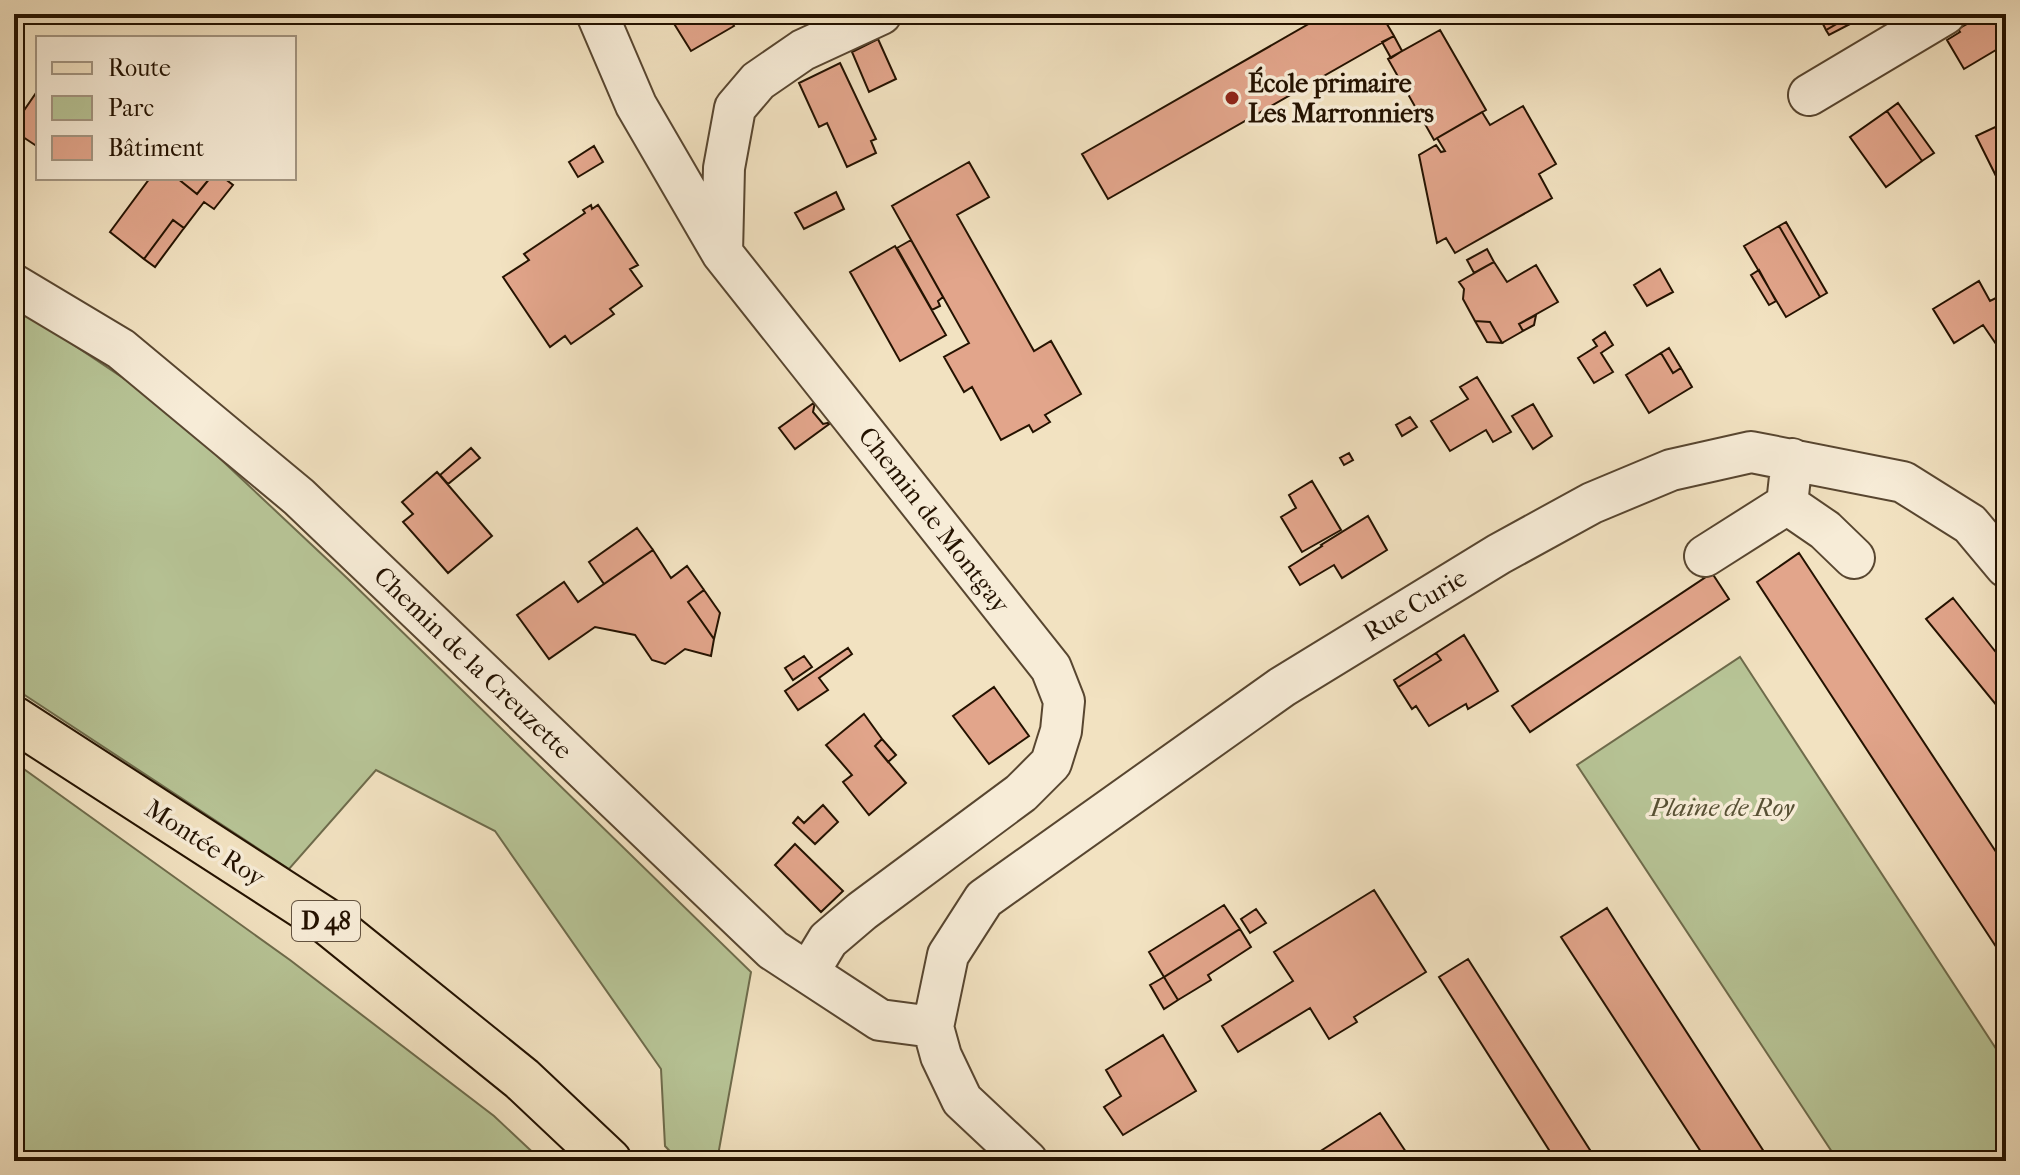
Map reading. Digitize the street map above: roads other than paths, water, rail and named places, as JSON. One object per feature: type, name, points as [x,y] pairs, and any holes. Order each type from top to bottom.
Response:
[{"type":"main road","name":"Montée Roy","points":[[14,719],[325,920],[522,1079],[609,1161]]},
{"type":"street","name":"Chemin de Montgay","points":[[597,14],[636,105],[722,253],[1051,668],[1064,701],[1061,731],[1051,763],[1021,793],[862,911],[828,940],[808,973]]},
{"type":"street","points":[[722,253],[724,168],[735,108],[758,81],[803,50],[881,14]]},
{"type":"street","points":[[1809,95],[1945,14]]},
{"type":"street","name":"Chemin de la Creuzette","points":[[14,285],[121,349],[299,497],[773,950],[880,1020],[933,1027]]},
{"type":"street","name":"Rue Curie","points":[[933,1027],[948,955],[984,899],[1282,687],[1499,554],[1592,503],[1671,470],[1751,452],[1903,482],[1970,524],[2006,567]]},
{"type":"street","points":[[1787,504],[1792,459]]},
{"type":"street","points":[[1705,556],[1787,504]]},
{"type":"street","points":[[1787,504],[1825,530],[1854,558]]},
{"type":"street","points":[[933,1027],[941,1056],[962,1100],[1027,1161]]},
{"type":"place","name":"École primaire Les Marronniers","points":[[1232,98]]},
{"type":"park label","name":"Plaine de Roy","points":[[1722,807]]}]
